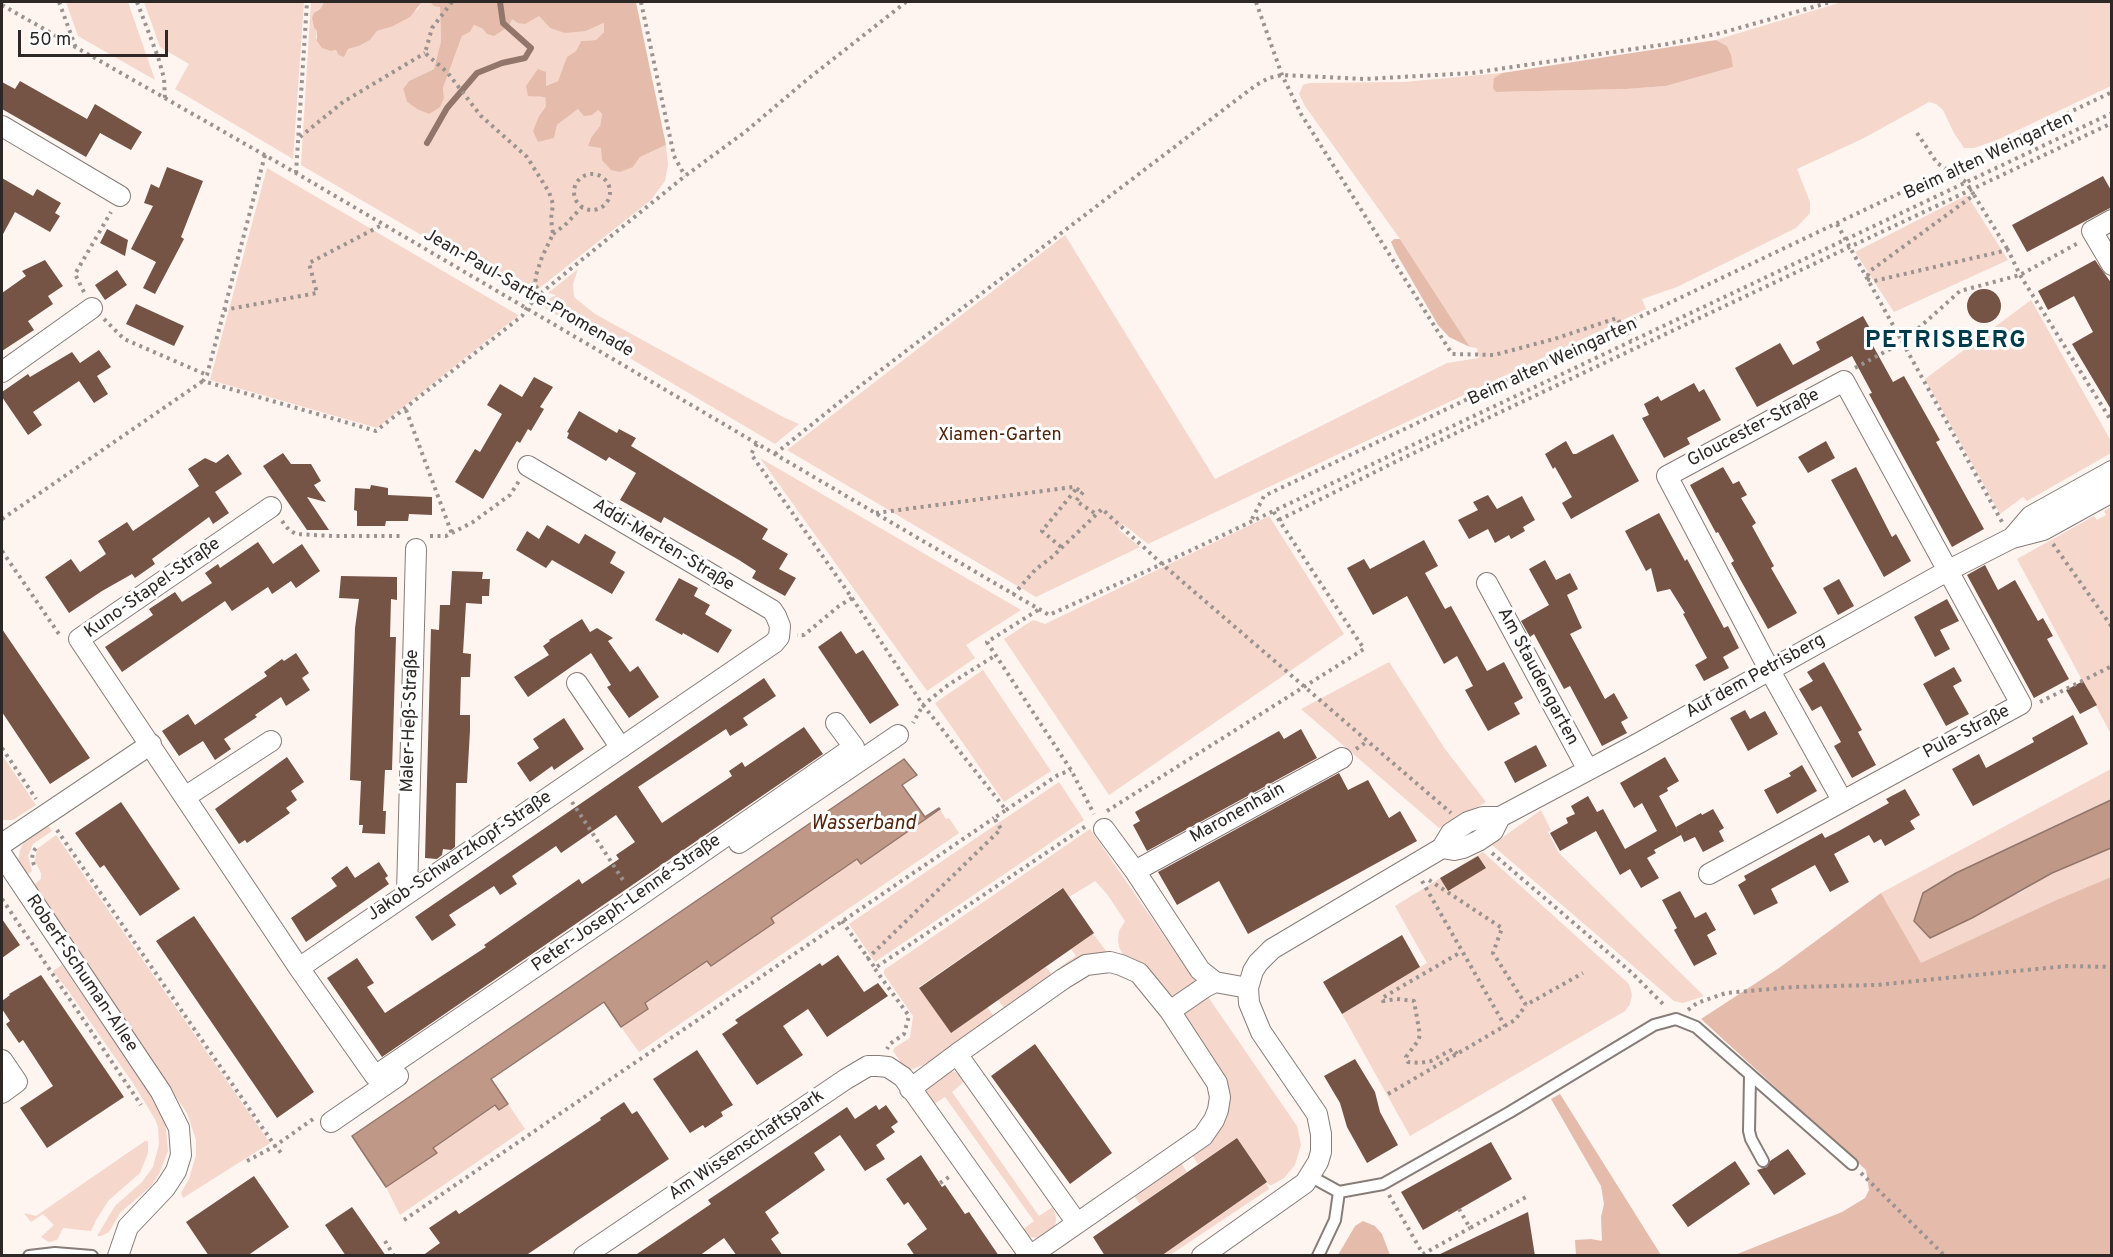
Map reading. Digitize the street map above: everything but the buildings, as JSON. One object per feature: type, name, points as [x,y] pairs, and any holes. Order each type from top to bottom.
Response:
[{"type":"street","points":[[2,126],[120,196]]},
{"type":"street","points":[[2112,220],[2092,231],[2112,265]]},
{"type":"street","points":[[2,372],[92,308]]},
{"type":"street","points":[[1844,381],[1949,570]]},
{"type":"street","name":"Gloucester-Straße","points":[[1769,669],[1667,476],[1844,381]]},
{"type":"street","name":"Addi-Merten-Straße","points":[[528,466],[772,610],[780,626],[778,637]]},
{"type":"street","name":"Auf dem Petrisberg","points":[[2012,538],[2031,516],[2112,471]]},
{"type":"street","name":"Auf dem Petrisberg","points":[[1248,988],[1253,971],[1272,949],[1442,848],[1451,833],[1468,822],[1483,817],[1500,817],[1949,570],[2012,538],[2043,530],[2112,492]]},
{"type":"street","name":"Kuno-Stapel-Straße","points":[[271,507],[79,639],[299,968],[375,1076]]},
{"type":"street","name":"Maler-Heß-Straße","points":[[407,893],[411,542]]},
{"type":"street","name":"Pula-Straße","points":[[1709,874],[2021,704],[1949,570]]},
{"type":"street","name":"Am Staudengarten","points":[[1486,583],[1588,770]]},
{"type":"street","name":"Jakob-Schwarzkopf-Straße","points":[[299,968],[774,643],[778,637]]},
{"type":"street","points":[[1769,669],[1842,800]]},
{"type":"street","points":[[577,683],[621,748]]},
{"type":"street","name":"Peter-Joseph-Lenné-Straße","points":[[375,1076],[854,747],[836,723]]},
{"type":"street","points":[[326,1118],[898,735]]},
{"type":"street","points":[[186,797],[270,741]]},
{"type":"street","points":[[2,844],[151,744]]},
{"type":"street","name":"Maronenhain","points":[[1135,871],[1342,758]]},
{"type":"street","points":[[1105,820],[1135,871],[1200,970],[1215,982],[1248,988],[1251,1012],[1261,1032],[1307,1098],[1320,1123],[1321,1152],[1310,1176],[1296,1191],[1202,1256]]},
{"type":"street","name":"Robert-Schuman-Allee","points":[[2,855],[161,1092],[179,1128],[181,1143],[179,1164],[165,1188],[134,1218],[128,1227],[118,1256]]},
{"type":"street","points":[[878,1066],[888,1067],[897,1072],[1030,1256],[1203,1136],[1214,1120],[1220,1097],[1217,1083],[1170,1011],[1139,973],[1110,962],[1086,965],[1063,979],[910,1089]]},
{"type":"street","points":[[1170,1011],[1215,982]]},
{"type":"street","points":[[957,1054],[1077,1222]]},
{"type":"street","points":[[2,1060],[17,1082],[2,1093]]},
{"type":"street","name":"Am Wissenschaftspark","points":[[584,1256],[846,1079],[868,1066],[878,1066]]},
{"type":"lane","points":[[1310,1176],[1339,1192],[1383,1184],[1512,1116],[1654,1025],[1676,1019],[1695,1027],[1852,1164]]},
{"type":"lane","points":[[1750,1076],[1749,1131],[1763,1161]]},
{"type":"lane","points":[[1318,1256],[1335,1220],[1339,1192]]},
{"type":"lane","points":[[29,1256],[56,1253],[92,1256]]},
{"type":"path","points":[[59,2],[76,48]]},
{"type":"path","points":[[137,2],[158,57],[164,78],[165,99]]},
{"type":"path","points":[[296,173],[307,2]]},
{"type":"path","points":[[425,53],[432,27],[452,2]]},
{"type":"path","points":[[641,2],[674,156],[685,176]]},
{"type":"path","points":[[203,381],[376,431],[406,410],[522,316],[541,293],[685,176],[746,132],[809,78],[906,2]]},
{"type":"path","points":[[1256,2],[1282,75],[1301,114],[1452,354],[1494,355],[1554,339],[1617,318],[1631,341]]},
{"type":"path","points":[[775,454],[856,389],[1256,85],[1269,78],[1282,75],[1365,79],[1472,73],[1667,44],[1763,22],[1831,2]]},
{"type":"path","name":"Jean-Paul-Sartre-Promenade","points":[[2,5],[296,173],[1038,610]]},
{"type":"path","points":[[300,137],[343,102],[425,53]]},
{"type":"path","points":[[425,53],[447,72],[482,116],[518,148],[536,169],[552,197],[551,219],[554,234]]},
{"type":"path","points":[[1252,520],[1264,496],[2112,92]]},
{"type":"path","name":"Beim alten Weingarten","points":[[1038,610],[1049,615],[1162,564],[1631,341],[1847,244],[1966,182],[2112,113]]},
{"type":"path","points":[[1279,520],[1847,244],[1971,190],[2112,123]]},
{"type":"path","points":[[1917,133],[1936,163],[1966,182],[2008,250],[2020,275],[2112,422]]},
{"type":"path","points":[[2,519],[203,381],[207,375],[265,155]]},
{"type":"path","points":[[589,174],[601,177],[608,185],[607,202],[598,209],[587,210],[582,207],[574,197],[578,180],[589,174]]},
{"type":"path","points":[[1866,279],[1870,271],[1974,195]]},
{"type":"path","points":[[120,196],[75,274],[92,308],[124,339],[207,375]]},
{"type":"path","points":[[541,293],[535,285],[537,270],[554,234],[566,225],[582,207]]},
{"type":"path","points":[[1837,224],[2012,538]]},
{"type":"path","points":[[224,310],[317,293],[309,263],[382,225]]},
{"type":"path","points":[[1844,381],[1841,376],[1903,342],[1960,291],[2020,275],[2094,234]]},
{"type":"path","points":[[1866,279],[1874,280],[2008,250]]},
{"type":"path","points":[[406,410],[452,534],[510,495],[528,466]]},
{"type":"path","points":[[757,444],[751,454],[852,598],[922,705],[1006,810]]},
{"type":"path","points":[[875,513],[1061,488],[1077,488],[1083,492],[1076,501],[1096,514]]},
{"type":"path","points":[[1062,547],[1042,531],[1077,488]]},
{"type":"path","points":[[271,507],[289,530],[296,534],[411,542]]},
{"type":"path","points":[[1012,595],[1036,569],[1102,509],[1162,564],[1455,817]]},
{"type":"path","points":[[1105,820],[1303,687],[1364,649],[1273,511]]},
{"type":"path","points":[[2043,530],[2112,627]]},
{"type":"path","points":[[2,551],[61,636],[79,639]]},
{"type":"path","points":[[778,637],[804,634],[852,598]]},
{"type":"path","points":[[875,968],[1096,818],[1071,770],[987,642],[1038,610]]},
{"type":"path","points":[[898,735],[914,723],[922,705],[953,681],[996,655]]},
{"type":"path","points":[[2021,704],[2024,710],[2112,666]]},
{"type":"path","points":[[2,748],[283,1155]]},
{"type":"path","points":[[404,1220],[994,818],[1058,775],[1071,770]]},
{"type":"path","points":[[576,809],[635,899]]},
{"type":"path","points":[[867,959],[1001,829],[994,818]]},
{"type":"path","points":[[1489,850],[1648,988],[1676,1019],[1697,1003],[1726,993],[1793,987],[1876,985],[2067,966],[2112,967]]},
{"type":"path","points":[[1429,880],[1502,928],[1493,953],[1526,1005]]},
{"type":"path","points":[[1422,881],[1504,1026]]},
{"type":"path","points":[[2,899],[141,1105]]},
{"type":"path","points":[[842,921],[909,1016],[904,1034],[890,1044],[878,1066]]},
{"type":"path","points":[[1457,1054],[1452,1049],[1426,1062],[1408,1062],[1406,1057],[1420,1035],[1414,1001],[1397,999],[1383,1001],[1382,998],[1461,952]]},
{"type":"path","points":[[1388,1094],[1515,1020],[1526,1005],[1583,972]]},
{"type":"path","points":[[247,1161],[326,1118]]},
{"type":"path","points":[[1852,1164],[1945,1256]]},
{"type":"path","points":[[1383,1184],[1423,1254],[1526,1197]]},
{"type":"path","points":[[1460,1209],[1470,1228]]},
{"type":"path","points":[[385,1241],[394,1256]]},
{"type":"green space","points":[[66,2],[128,2],[155,80],[78,36]]},
{"type":"green space","points":[[144,2],[304,2],[293,159],[175,89],[189,64],[160,47]]},
{"type":"green space","points":[[311,2],[324,2],[312,18],[317,31],[316,38],[331,51],[346,53],[348,49],[370,40],[377,31],[391,27],[418,9],[422,2],[430,2],[440,7],[441,41],[434,69],[409,81],[403,89],[407,102],[417,109],[444,98],[443,88],[462,36],[470,32],[474,25],[483,29],[512,18],[539,16],[550,28],[586,31],[604,23],[604,32],[596,40],[581,41],[576,51],[568,57],[558,81],[546,86],[537,97],[545,96],[546,106],[539,116],[538,141],[554,138],[557,125],[578,109],[598,110],[602,114],[600,126],[592,136],[601,148],[633,167],[640,157],[666,145],[668,165],[665,181],[651,200],[528,297],[301,165]]},
{"type":"green space","name":"Xiamen-Garten","points":[[1842,2],[2111,2],[2111,86],[1997,140],[1974,148],[1964,148],[1943,110],[1929,102],[1864,138],[1797,169],[1810,202],[1810,213],[1796,228],[1677,287],[1642,299],[1646,309],[1148,544],[1123,524],[1118,529],[1140,547],[1036,597],[787,450],[1065,235],[1215,479],[1447,363],[1479,358],[1477,348],[1470,347],[1400,239],[1305,106],[1299,94],[1303,85],[1404,82],[1502,73],[1494,78],[1496,92],[1666,86],[1733,67],[1727,46],[1716,40]]},
{"type":"green space","points":[[267,168],[519,315],[377,428],[210,380]]},
{"type":"green space","points":[[1967,195],[2008,260],[1894,312],[1855,252]]},
{"type":"green space","points":[[578,269],[573,284],[574,297],[595,314],[799,424],[775,444],[545,308],[544,302],[556,295],[548,293]]},
{"type":"green space","points":[[2031,300],[2111,441],[2111,453],[2027,501],[2023,497],[2000,514],[1925,379]]},
{"type":"green space","points":[[760,458],[1021,610],[966,645],[975,658],[927,691]]},
{"type":"green space","points":[[2111,507],[2111,734],[2017,559],[2094,516],[2097,520],[2106,515],[2104,511]]},
{"type":"green space","points":[[1269,516],[1344,634],[1109,795],[1004,639],[1033,620],[1045,624]]},
{"type":"green space","points":[[1389,662],[1445,749],[1486,802],[1439,828],[1301,709]]},
{"type":"green space","points":[[983,670],[1051,771],[1004,802],[935,703]]},
{"type":"green space","points":[[2,755],[36,805],[13,820],[2,820]]},
{"type":"green space","points":[[2111,769],[2111,800],[1956,873],[1923,893],[2018,894],[2052,873],[2111,848],[2111,877],[2054,901],[1921,964],[1881,893]]},
{"type":"green space","points":[[1059,782],[1084,820],[875,962],[849,924]]},
{"type":"green space","points":[[940,809],[959,833],[639,1052],[621,1027],[648,1009],[645,1004],[707,961],[710,965],[773,922],[771,918],[857,859],[861,864]]},
{"type":"green space","points":[[1541,810],[1551,830],[1548,832],[1559,853],[1704,996],[1683,1003],[1674,1001],[1492,845]]},
{"type":"green space","points":[[47,824],[52,831],[33,844],[28,856],[32,871],[26,876],[18,862],[20,850],[25,840]]},
{"type":"green space","points":[[1090,829],[1197,984],[1177,996],[1169,995],[1126,960],[1118,940],[1119,931],[1125,921],[1095,881],[1069,897],[1062,888],[919,987],[951,1033],[987,1007],[994,1016],[954,1047],[923,1065],[912,1069],[904,1067],[893,1051],[910,1038],[913,1016],[884,974],[884,970]]},
{"type":"green space","points":[[56,835],[270,1143],[183,1198],[181,1193],[189,1179],[196,1155],[196,1140],[187,1113],[32,886],[41,879],[41,873],[35,861],[37,849]]},
{"type":"green space","points":[[1483,852],[1629,984],[1632,995],[1630,1004],[1625,1011],[1410,1136],[1342,1014],[1427,963],[1395,906]]},
{"type":"green space","points":[[1093,934],[1111,957],[1064,972],[1060,967],[1076,956],[1071,949]]},
{"type":"green space","points":[[62,965],[165,1119],[168,1151],[159,1174],[151,1186],[120,1213],[109,1232],[101,1236],[97,1236],[115,1206],[142,1182],[153,1167],[159,1144],[158,1127],[133,1083],[53,971]]},
{"type":"green space","points":[[1046,967],[1055,978],[1007,1011],[998,1000]]},
{"type":"green space","points":[[1206,994],[1297,1126],[1301,1145],[1295,1165],[1284,1178],[1272,1185],[1269,1185],[1237,1138],[1198,1164],[1190,1152],[1223,1114],[1182,1018],[1184,1012]]},
{"type":"green space","points":[[947,1071],[956,1072],[965,1081],[952,1092],[1039,1216],[1053,1207],[1056,1218],[1055,1228],[1040,1238],[1028,1237],[1021,1231],[1034,1221],[945,1097],[931,1106],[926,1094],[927,1088]]},
{"type":"green space","points":[[508,1104],[525,1129],[400,1215],[386,1187],[436,1153],[433,1148],[496,1105],[499,1110]]},
{"type":"green space","points":[[148,1141],[148,1153],[140,1173],[109,1200],[91,1231],[63,1228],[57,1240],[49,1242],[41,1237],[54,1225],[43,1214],[31,1222],[24,1213],[36,1216]]},
{"type":"green space","points":[[1179,1160],[1187,1172],[1140,1204],[1132,1193]]},
{"type":"green space","points":[[1266,1183],[1269,1189],[1170,1255],[1161,1256]]},
{"type":"shaded area","points":[[324,2],[422,2],[410,17],[377,31],[370,40],[348,49],[344,57],[336,50],[322,48],[317,41],[317,31],[312,18]]},
{"type":"shaded area","points":[[430,2],[636,2],[666,145],[640,157],[633,167],[620,172],[611,170],[602,160],[601,148],[588,146],[600,126],[602,114],[598,110],[592,115],[584,116],[578,109],[557,125],[554,138],[538,142],[533,131],[546,106],[545,97],[528,96],[526,86],[538,69],[546,72],[546,86],[558,81],[567,57],[576,51],[581,41],[596,40],[604,32],[604,23],[586,31],[565,33],[550,28],[539,16],[525,24],[512,19],[509,26],[494,36],[474,25],[470,32],[462,36],[443,88],[444,98],[440,107],[429,114],[417,109],[407,102],[403,89],[409,81],[434,69],[441,41],[440,7]]},
{"type":"shaded area","points":[[1716,40],[1727,46],[1733,67],[1666,86],[1496,92],[1493,88],[1494,78],[1502,73]]},
{"type":"shaded area","points":[[1394,239],[1400,239],[1470,347],[1449,337],[1438,325],[1396,253],[1391,242]]},
{"type":"shaded area","points":[[2111,877],[2111,1255],[1735,1255],[1842,1212],[1865,1198],[1869,1190],[1866,1170],[1701,1019],[1779,968],[1881,893],[1921,963]]},
{"type":"shaded area","points":[[1560,1094],[1661,1255],[1576,1255],[1575,1240],[1602,1241],[1601,1217],[1604,1204],[1601,1186],[1551,1099]]},
{"type":"shaded area","points":[[1363,1221],[1375,1226],[1382,1234],[1390,1255],[1338,1255],[1355,1226]]},
{"type":"water","name":"Wasserband","points":[[904,759],[917,775],[902,785],[925,817],[940,809],[861,864],[857,859],[771,918],[774,923],[711,966],[707,961],[645,1003],[648,1009],[621,1027],[604,1002],[491,1079],[508,1104],[499,1110],[495,1105],[433,1148],[437,1153],[386,1187],[352,1136]]},
{"type":"water","points":[[2111,800],[2111,848],[2052,873],[1972,918],[1930,938],[1914,921],[1923,893],[1956,873]]},
{"type":"waterway","points":[[427,143],[447,108],[477,73],[502,63],[525,58],[531,48],[503,23],[500,2]]},
{"type":"district","name":"PETRISBERG","points":[[1946,342]]}]
